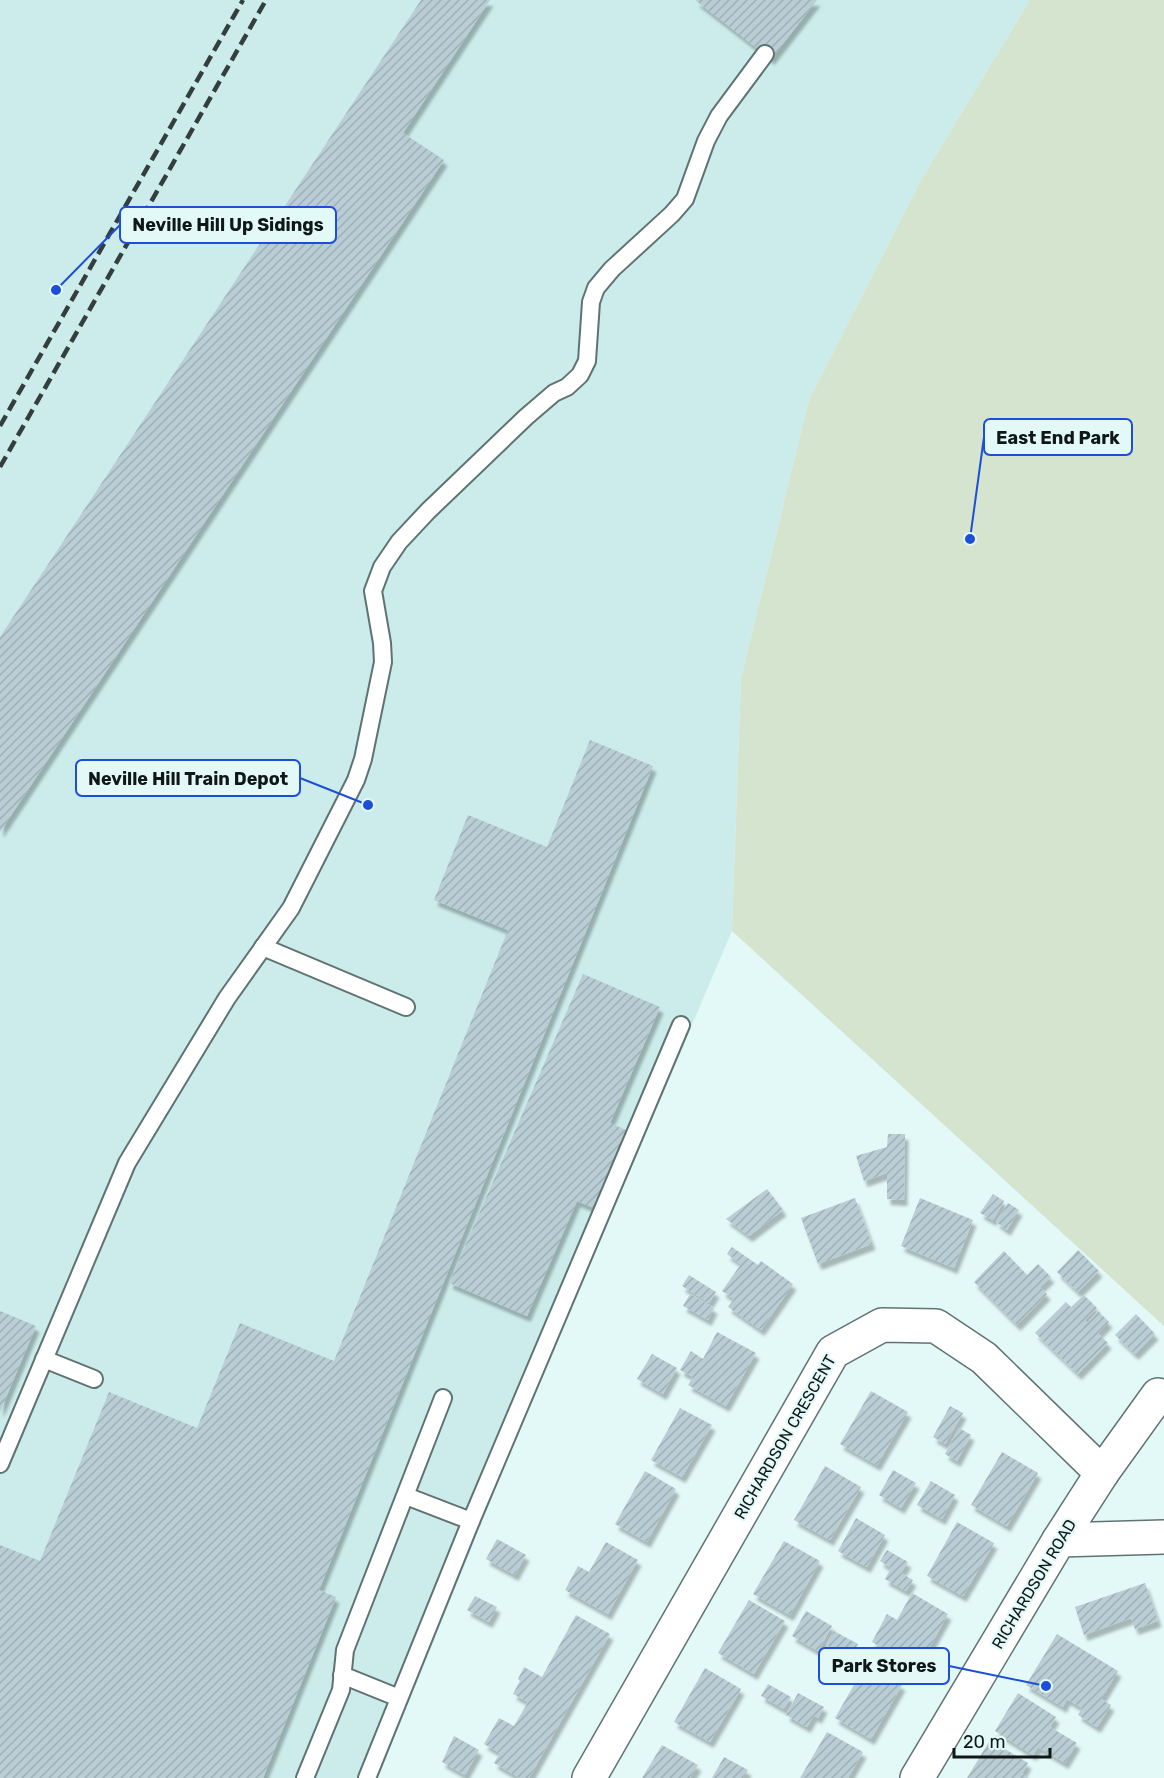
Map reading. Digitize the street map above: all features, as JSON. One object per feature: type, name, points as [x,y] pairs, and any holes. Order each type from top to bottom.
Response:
[{"type":"street","name":"RICHARDSON CRESCENT","points":[[589,1778],[833,1352],[882,1325],[936,1326],[984,1358],[1102,1473]]},
{"type":"street","name":"RICHARDSON ROAD","points":[[917,1778],[1059,1540],[1102,1473],[1158,1395]]},
{"type":"street","points":[[1059,1540],[1164,1537]]},
{"type":"lane","points":[[0,1464],[127,1163],[227,998],[291,908],[356,780],[363,759],[383,662],[373,591],[382,567],[399,542],[452,488],[526,417],[580,375],[587,362],[591,302],[596,288],[612,269],[685,199],[706,141],[719,116],[765,54]]},
{"type":"lane","points":[[263,947],[406,1007]]},
{"type":"lane","points":[[368,1778],[471,1521],[681,1025]]},
{"type":"lane","points":[[44,1359],[94,1378]]},
{"type":"lane","points":[[305,1778],[340,1690],[345,1650],[443,1398]]},
{"type":"lane","points":[[406,1496],[471,1521]]},
{"type":"lane","points":[[342,1675],[399,1698]]},
{"type":"shaded area","points":[[0,0],[1030,0],[921,180],[809,400],[741,678],[732,931],[528,1409],[378,1778],[0,1778]]},
{"type":"green space","points":[[1030,0],[1164,0],[1164,1326],[732,931],[741,678],[809,400],[921,180]]},
{"type":"building","points":[[421,0],[490,0],[403,133],[444,160],[0,832],[0,637]]},
{"type":"building","points":[[695,0],[817,0],[771,59]]},
{"type":"building","points":[[590,740],[653,766],[319,1590],[336,1597],[263,1778],[0,1778],[0,1545],[40,1561],[109,1392],[197,1428],[240,1323],[334,1361],[508,930],[434,900],[468,815],[547,847]]},
{"type":"building","points":[[583,974],[660,1007],[610,1123],[628,1131],[594,1208],[577,1201],[527,1316],[449,1283]]},
{"type":"building","points":[[888,1134],[905,1134],[904,1200],[887,1199],[887,1173],[864,1181],[856,1156],[887,1147]]},
{"type":"building","points":[[767,1189],[783,1210],[749,1236],[726,1219]]},
{"type":"building","points":[[993,1194],[1004,1201],[993,1220],[980,1213]]},
{"type":"building","points":[[855,1198],[872,1244],[818,1264],[801,1218]]},
{"type":"building","points":[[920,1198],[973,1220],[954,1268],[901,1246]]},
{"type":"building","points":[[1008,1203],[1019,1210],[1007,1230],[996,1222]]},
{"type":"building","points":[[732,1247],[758,1265],[761,1261],[793,1284],[761,1330],[728,1307],[734,1299],[722,1291],[741,1264],[727,1254]]},
{"type":"building","points":[[1078,1250],[1099,1271],[1078,1292],[1057,1272]]},
{"type":"building","points":[[1004,1251],[1027,1275],[1038,1264],[1051,1277],[1040,1287],[1047,1294],[1017,1325],[974,1282]]},
{"type":"building","points":[[689,1275],[716,1292],[709,1303],[682,1286]]},
{"type":"building","points":[[690,1294],[714,1308],[708,1320],[683,1306]]},
{"type":"building","points":[[1084,1295],[1097,1308],[1085,1320],[1087,1323],[1098,1311],[1109,1322],[1098,1333],[1108,1343],[1078,1374],[1035,1333],[1066,1302],[1071,1307]]},
{"type":"building","points":[[0,1311],[36,1326],[0,1412]]},
{"type":"building","points":[[1136,1314],[1155,1334],[1135,1354],[1115,1335]]},
{"type":"building","points":[[717,1332],[756,1353],[726,1406],[688,1385],[693,1377],[680,1370],[691,1351],[703,1359]]},
{"type":"building","points":[[652,1354],[677,1368],[663,1394],[637,1379]]},
{"type":"building","points":[[871,1391],[908,1412],[877,1465],[840,1444]]},
{"type":"building","points":[[950,1406],[963,1413],[945,1444],[933,1437]]},
{"type":"building","points":[[680,1408],[712,1425],[682,1477],[651,1460]]},
{"type":"building","points":[[959,1428],[971,1435],[957,1461],[945,1454]]},
{"type":"building","points":[[1002,1452],[1038,1473],[1007,1526],[971,1505]]},
{"type":"building","points":[[825,1466],[861,1487],[830,1540],[794,1520]]},
{"type":"building","points":[[893,1470],[916,1483],[901,1508],[879,1495]]},
{"type":"building","points":[[645,1471],[676,1489],[647,1542],[615,1524]]},
{"type":"building","points":[[931,1481],[955,1495],[942,1519],[917,1505]]},
{"type":"building","points":[[856,1518],[885,1535],[867,1567],[838,1551]]},
{"type":"building","points":[[957,1522],[994,1543],[963,1596],[927,1576]]},
{"type":"building","points":[[497,1539],[526,1555],[515,1575],[486,1559]]},
{"type":"building","points":[[784,1541],[820,1561],[790,1615],[753,1594]]},
{"type":"building","points":[[606,1542],[638,1560],[608,1614],[565,1590],[578,1566],[589,1572]]},
{"type":"building","points":[[887,1550],[908,1562],[901,1573],[913,1580],[906,1591],[885,1579],[891,1568],[880,1561]]},
{"type":"building","points":[[1145,1583],[1158,1621],[1135,1629],[1131,1618],[1084,1635],[1075,1607]]},
{"type":"building","points":[[912,1593],[948,1614],[918,1668],[872,1642],[887,1614],[897,1620]]},
{"type":"building","points":[[475,1596],[497,1607],[489,1622],[467,1610]]},
{"type":"building","points":[[749,1600],[785,1621],[754,1674],[718,1653]]},
{"type":"building","points":[[806,1611],[832,1626],[818,1651],[792,1636]]},
{"type":"building","points":[[576,1615],[610,1634],[529,1778],[520,1778],[494,1763],[500,1753],[484,1744],[499,1718],[514,1726],[528,1702],[513,1694],[524,1667],[542,1677]]},
{"type":"building","points":[[834,1631],[858,1644],[849,1658],[826,1645]]},
{"type":"building","points":[[1057,1634],[1118,1671],[1101,1699],[1111,1705],[1097,1727],[1078,1715],[1082,1708],[1067,1699],[1063,1707],[1026,1685]]},
{"type":"building","points":[[866,1664],[902,1685],[871,1739],[835,1718]]},
{"type":"building","points":[[705,1668],[741,1689],[710,1742],[674,1722]]},
{"type":"building","points":[[768,1684],[791,1697],[784,1709],[761,1696]]},
{"type":"building","points":[[798,1693],[824,1707],[818,1718],[814,1715],[807,1727],[786,1715]]},
{"type":"building","points":[[1018,1693],[1056,1717],[1050,1727],[1077,1743],[1065,1763],[1038,1747],[1033,1755],[995,1731]]},
{"type":"building","points":[[827,1732],[863,1752],[848,1778],[800,1778]]},
{"type":"building","points":[[454,1736],[479,1750],[465,1775],[442,1762]]},
{"type":"building","points":[[990,1740],[1028,1763],[1022,1774],[1029,1778],[967,1778]]},
{"type":"building","points":[[662,1745],[698,1765],[690,1778],[642,1778]]},
{"type":"building","points":[[724,1757],[748,1770],[743,1778],[712,1778]]},
{"type":"railway","points":[[0,426],[243,0]]},
{"type":"railway","points":[[0,467],[266,0]]},
{"type":"place","name":"Neville Hill Up Sidings","points":[[56,290]]},
{"type":"place","name":"East End Park","points":[[970,539]]},
{"type":"place","name":"Neville Hill Train Depot","points":[[368,805]]},
{"type":"place","name":"Park Stores","points":[[1046,1686]]}]
